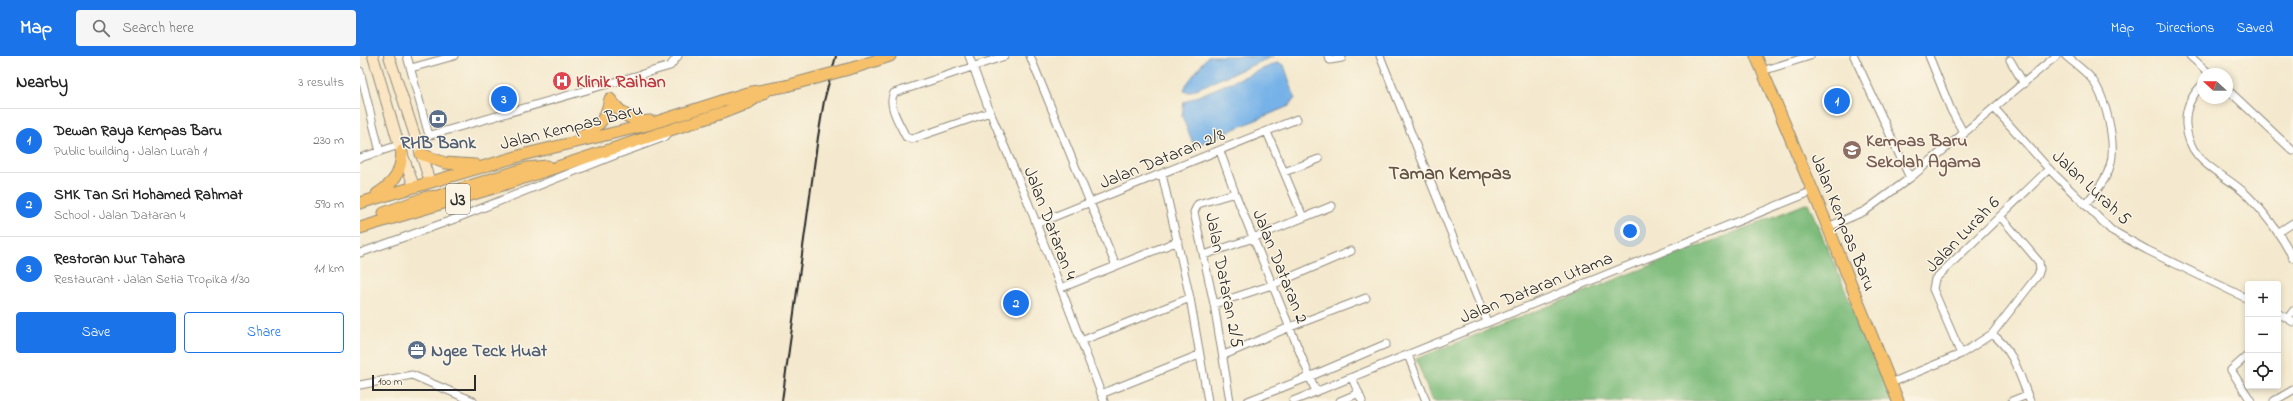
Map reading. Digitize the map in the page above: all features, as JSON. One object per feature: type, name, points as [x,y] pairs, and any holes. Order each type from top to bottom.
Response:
[{"type":"main road","points":[[373,56],[414,186],[427,197]]},
{"type":"main road","points":[[389,56],[430,182],[427,197]]},
{"type":"main road","name":"Jalan Kempas Baru","points":[[363,202],[486,165],[563,144],[647,125],[690,113],[747,93],[786,86],[890,56]]},
{"type":"main road","name":"Jalan Kempas Baru","points":[[1756,56],[1828,227],[1898,401]]},
{"type":"main road","name":"Jalan Kempas Baru","points":[[360,228],[556,168],[748,103],[767,90]]},
{"type":"main road","points":[[610,99],[624,114],[638,121],[690,113]]},
{"type":"main road","points":[[563,144],[591,132],[597,127],[606,114],[610,99]]},
{"type":"main road","points":[[363,202],[388,186],[398,177],[402,166],[401,148]]},
{"type":"main road","points":[[421,154],[445,163],[486,165]]},
{"type":"main road","points":[[360,221],[393,211],[427,197],[438,196],[537,166],[556,168]]},
{"type":"street","points":[[407,56],[428,132],[431,135],[670,66],[678,56]]},
{"type":"street","points":[[411,68],[454,56]]},
{"type":"street","name":"Jalan Dataran 4","points":[[969,56],[1103,398]]},
{"type":"street","points":[[990,112],[912,139],[906,137],[904,133],[892,104],[892,97],[894,93],[1005,56]]},
{"type":"street","points":[[1030,56],[1116,266]]},
{"type":"street","points":[[1328,56],[1330,60],[1334,61],[1343,57]]},
{"type":"street","points":[[1380,56],[1487,322]]},
{"type":"street","points":[[1762,71],[1810,56]]},
{"type":"street","points":[[1854,56],[1910,178]]},
{"type":"street","points":[[1929,56],[1951,110],[1964,134]]},
{"type":"street","points":[[1828,227],[1865,211],[1910,178],[1995,109],[2056,56]]},
{"type":"street","points":[[2066,56],[2091,78],[2098,90],[2105,107],[2113,151],[2110,167],[2104,181],[2085,205]]},
{"type":"street","points":[[2190,56],[2203,68]]},
{"type":"street","points":[[2010,60],[2024,84]]},
{"type":"street","points":[[360,71],[380,152]]},
{"type":"street","points":[[607,84],[610,99]]},
{"type":"street","points":[[2197,91],[2191,98],[2187,107],[2186,120],[2187,136],[2196,155],[2248,195],[2279,232],[2293,258]]},
{"type":"street","points":[[2233,95],[2293,151]]},
{"type":"street","name":"Jalan Lurah 5","points":[[1995,109],[2049,169],[2111,230],[2124,238],[2245,298]]},
{"type":"street","name":"Jalan Dataran 2/8","points":[[1036,224],[1297,119]]},
{"type":"street","name":"Jalan Kempas Baru","points":[[360,253],[452,220],[665,137],[672,128]]},
{"type":"street","points":[[1267,132],[1303,218]]},
{"type":"street","points":[[360,158],[401,148]]},
{"type":"street","name":"Jalan Dataran 2","points":[[1220,151],[1235,193],[1316,392]]},
{"type":"street","points":[[1284,172],[1319,159]]},
{"type":"street","name":"Jalan Lurah 6","points":[[1961,354],[1932,289],[1935,279],[2049,169]]},
{"type":"street","points":[[1162,174],[1190,298],[1208,401]]},
{"type":"street","name":"Jalan Dataran Utama","points":[[1293,401],[1813,191]]},
{"type":"street","name":"Jalan Dataran 2/5","points":[[1230,401],[1224,355],[1194,212],[1198,204],[1235,193]]},
{"type":"street","points":[[1204,255],[1253,238],[1332,206]]},
{"type":"street","points":[[1891,383],[1961,354],[1992,334],[2038,275],[2040,269],[2038,262],[2000,216]]},
{"type":"street","points":[[2279,232],[2293,223]]},
{"type":"street","points":[[1061,288],[1178,241]]},
{"type":"street","points":[[1214,304],[1272,285],[1351,251]]},
{"type":"street","points":[[1081,341],[1190,298]]},
{"type":"street","points":[[1224,355],[1290,327],[1366,298]]},
{"type":"street","points":[[2281,315],[2290,320],[2293,311]]},
{"type":"street","points":[[1992,334],[2003,342],[2011,354],[2028,398],[2012,401]]},
{"type":"street","points":[[1248,401],[1386,344]]},
{"type":"street","points":[[1408,355],[1426,401]]},
{"type":"street","points":[[1103,398],[1199,356]]},
{"type":"street","points":[[2245,358],[2231,370],[2251,401]]},
{"type":"street","points":[[360,385],[412,375],[472,401]]},
{"type":"street","points":[[1352,378],[1362,401]]},
{"type":"street","points":[[2274,401],[2293,390]]},
{"type":"street","points":[[1340,401],[1359,393]]},
{"type":"green space","points":[[1808,203],[1893,401],[1432,401],[1416,359]]},
{"type":"water","points":[[1208,56],[1274,56],[1189,92],[1184,91],[1186,85]]},
{"type":"water","points":[[1277,63],[1284,65],[1295,98],[1289,106],[1197,145],[1193,143],[1182,116],[1184,102]]},
{"type":"railway","points":[[782,401],[818,137],[824,101],[836,56]]},
{"type":"place","name":"Klinik Raihan","points":[[562,81]]},
{"type":"place","name":"Restoran Nur Tahara","points":[[504,99]]},
{"type":"place","name":"Dewan Raya Kempas Baru","points":[[1837,101]]},
{"type":"place","name":"RHB Bank","points":[[438,119]]},
{"type":"place","name":"Kempas Baru Sekolah Agama","points":[[1852,150]]},
{"type":"place","name":"SMK Tan Sri Mohamed Rahmat","points":[[1016,303]]},
{"type":"place","name":"Ngee Teck Huat","points":[[417,350]]},
{"type":"district","name":"Taman Kempas","points":[[1450,172]]}]
